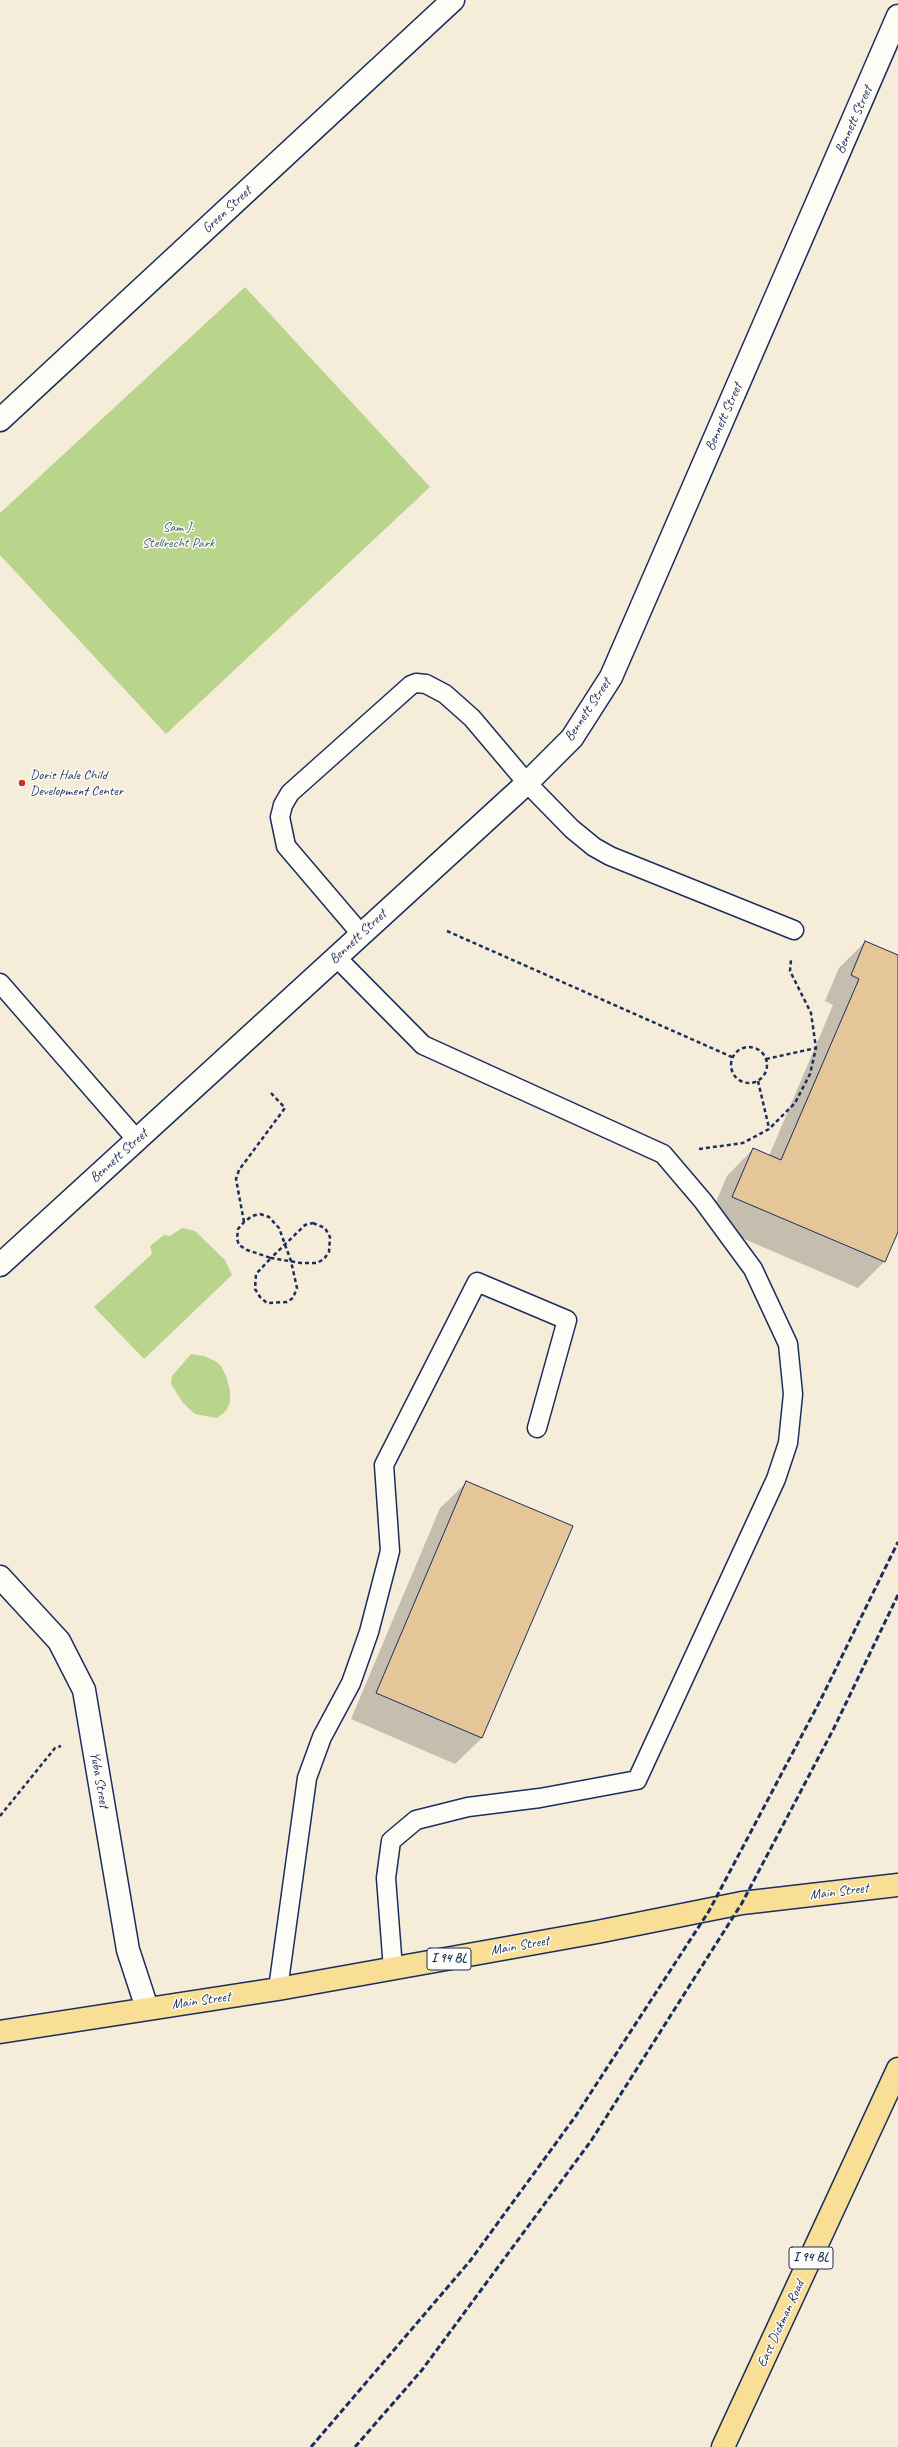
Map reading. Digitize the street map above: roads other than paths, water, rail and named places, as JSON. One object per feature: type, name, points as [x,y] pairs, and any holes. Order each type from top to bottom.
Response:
[{"type":"main road","name":"Main Street","points":[[0,2032],[147,2008],[278,1989],[612,1930],[742,1903],[898,1885]]},
{"type":"main road","name":"East Dickman Road","points":[[723,2447],[898,2069]]},
{"type":"street","name":"Green Street","points":[[0,420],[454,0]]},
{"type":"street","name":"Bennett Street","points":[[0,1265],[527,783],[572,738],[611,677],[898,16]]},
{"type":"street","name":"Yuba Street","points":[[0,1577],[59,1641],[84,1690],[128,1950],[147,2008]]},
{"type":"lane","points":[[362,934],[286,846],[280,817],[283,805],[296,788],[410,685],[416,683],[426,684],[445,694],[472,718],[527,783],[572,829],[605,853],[794,930]]},
{"type":"lane","points":[[336,958],[422,1044],[663,1154],[703,1201],[753,1269],[788,1344],[793,1394],[788,1443],[776,1479],[637,1780],[540,1798],[468,1807],[416,1820],[391,1841],[386,1878],[393,1969]]},
{"type":"lane","points":[[0,983],[137,1140]]},
{"type":"lane","points":[[278,1989],[307,1778],[322,1737],[351,1683],[369,1632],[390,1551],[384,1465],[477,1282],[567,1320],[537,1428]]},
{"type":"railway","points":[[311,2447],[470,2261],[575,2117],[709,1911],[820,1701],[898,1542]]},
{"type":"railway","points":[[355,2447],[422,2370],[591,2141],[742,1903],[834,1728],[898,1595]]},
{"type":"place","name":"Doris Hale Child Development Center","points":[[22,783]]},
{"type":"park label","name":"Sam J. Stellrecht Park","points":[[178,536]]}]
